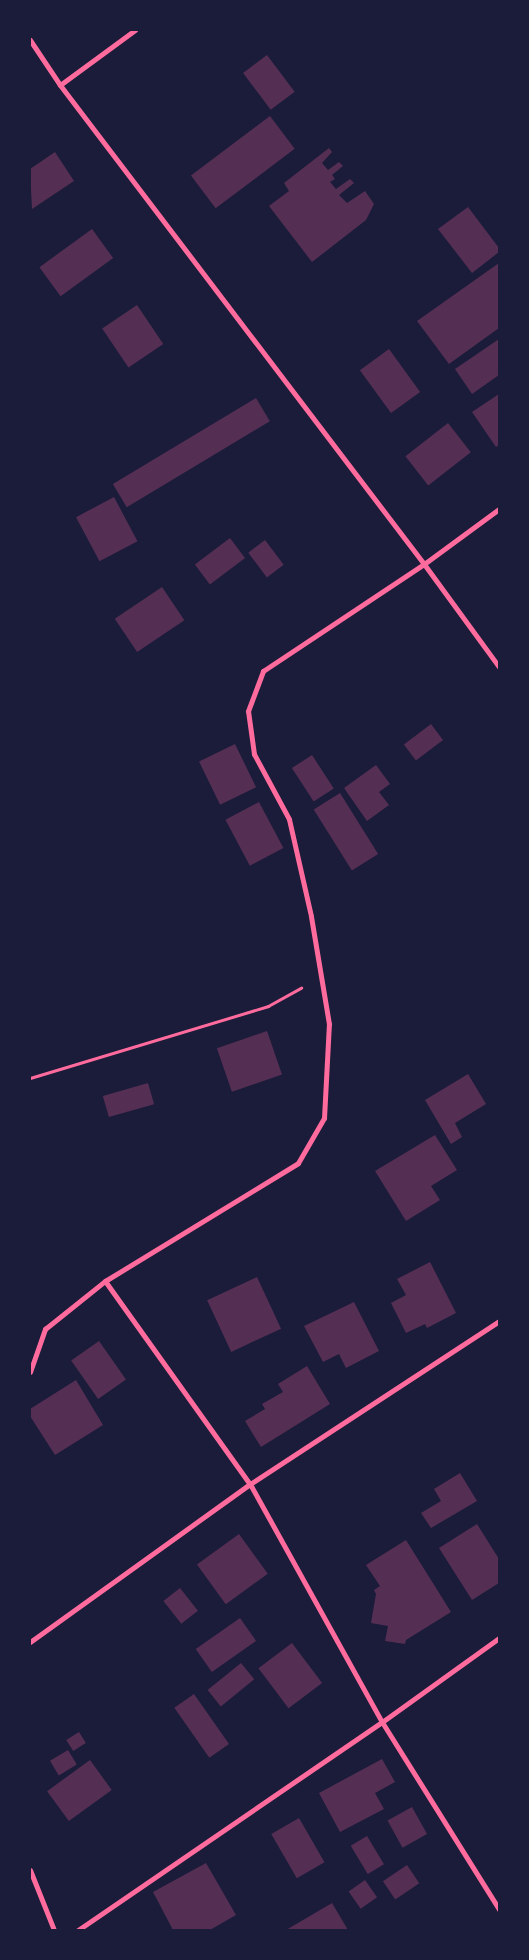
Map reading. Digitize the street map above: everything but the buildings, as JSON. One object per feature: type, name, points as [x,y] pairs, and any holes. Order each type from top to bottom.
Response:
[{"type":"street","points":[[60,85],[135,30]]},
{"type":"street","points":[[30,40],[60,85],[424,564],[499,667]]},
{"type":"street","points":[[30,1372],[45,1329],[105,1281],[298,1163],[324,1118],[329,1024],[289,819],[254,754],[248,710],[263,671],[424,564],[499,509]]},
{"type":"street","points":[[105,1281],[250,1484],[382,1722],[499,1909]]},
{"type":"street","points":[[30,1642],[250,1484],[499,1321]]},
{"type":"street","points":[[78,1930],[382,1722],[499,1638]]},
{"type":"street","points":[[30,1870],[54,1930]]},
{"type":"path","points":[[30,1078],[268,1006],[320,977]]}]
